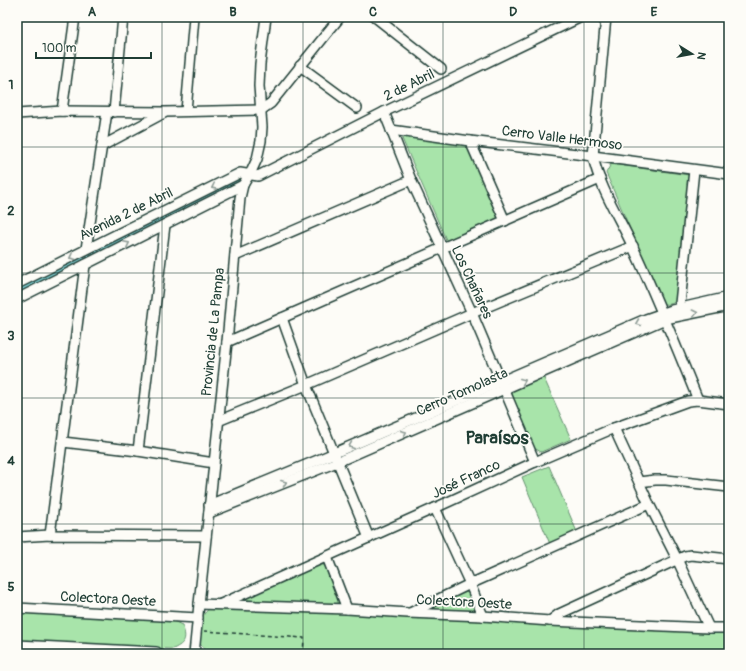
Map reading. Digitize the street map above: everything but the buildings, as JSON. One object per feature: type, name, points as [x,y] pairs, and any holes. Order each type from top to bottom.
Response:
[{"type":"highway","points":[[17,647],[156,654]]},
{"type":"street","points":[[62,111],[75,17]]},
{"type":"street","points":[[86,250],[102,146],[111,112],[123,17]]},
{"type":"street","points":[[186,112],[194,17]]},
{"type":"street","name":"Provincia de La Pampa","points":[[194,654],[227,342],[240,198],[243,185],[257,159],[262,141],[261,110],[258,86],[266,17]]},
{"type":"street","points":[[17,114],[62,111],[186,112],[261,110],[271,103],[340,17]]},
{"type":"street","points":[[375,17],[441,69]]},
{"type":"street","name":"2 de Abril","points":[[249,175],[258,176],[384,112],[581,17]]},
{"type":"street","points":[[606,17],[593,156],[600,179],[633,246],[664,316],[698,400]]},
{"type":"street","points":[[300,66],[357,108]]},
{"type":"street","points":[[102,146],[165,112]]},
{"type":"street","name":"Los Chañares","points":[[384,112],[411,180],[472,313],[535,462]]},
{"type":"street","name":"Cerro Valle Hermoso","points":[[391,130],[729,174]]},
{"type":"street","points":[[470,141],[505,221]]},
{"type":"street","points":[[679,312],[694,170]]},
{"type":"street","name":"Avenida 2 de Abril","points":[[17,284],[240,174],[249,175]]},
{"type":"street","points":[[227,342],[600,179]]},
{"type":"street","points":[[235,256],[411,180]]},
{"type":"street","name":"Avenida 2 de Abril","points":[[17,299],[243,185]]},
{"type":"street","points":[[138,451],[166,225]]},
{"type":"street","points":[[218,421],[633,246]]},
{"type":"street","points":[[50,535],[85,265]]},
{"type":"street","name":"Cerro Tomolasta","points":[[209,509],[335,458],[664,316],[729,297]]},
{"type":"street","name":"Cerro Tomolasta","points":[[679,312],[729,306]]},
{"type":"street","points":[[282,318],[306,385],[369,538]]},
{"type":"street","name":"José Franco","points":[[221,604],[535,462],[614,428],[688,401],[698,400],[729,404]]},
{"type":"street","points":[[614,428],[709,628]]},
{"type":"street","points":[[63,442],[138,451],[214,463]]},
{"type":"street","points":[[639,482],[666,480],[729,487]]},
{"type":"street","points":[[408,613],[649,504]]},
{"type":"street","points":[[435,508],[483,616]]},
{"type":"street","points":[[17,538],[50,535],[206,536]]},
{"type":"street","points":[[550,621],[558,614],[677,559],[691,555],[729,559]]},
{"type":"street","points":[[327,557],[347,609]]},
{"type":"street","name":"Colectora Oeste","points":[[199,604],[347,609],[550,621],[729,628]]},
{"type":"street","name":"Colectora Oeste","points":[[17,608],[198,618]]},
{"type":"path","points":[[196,631],[304,638],[303,654]]},
{"type":"green space","points":[[400,134],[468,143],[500,218],[447,242]]},
{"type":"green space","points":[[611,164],[689,175],[678,299],[673,303],[663,304],[661,300],[606,173]]},
{"type":"green space","points":[[239,176],[242,181],[17,295],[17,288]]},
{"type":"green space","points":[[543,376],[571,439],[541,452],[534,448],[512,395],[513,389]]},
{"type":"green space","points":[[549,466],[577,532],[550,544],[522,477]]},
{"type":"green space","points":[[318,565],[324,565],[328,568],[339,599],[338,603],[334,605],[247,600],[244,598]]},
{"type":"green space","points":[[462,592],[470,594],[475,607],[472,611],[432,610],[432,606]]},
{"type":"green space","points":[[222,607],[729,632],[729,654],[654,654],[610,652],[580,654],[225,653],[208,649],[198,642],[200,622],[204,613],[212,608]]},
{"type":"green space","points":[[17,613],[173,621],[182,625],[185,637],[181,645],[173,649],[17,641]]},
{"type":"waterway","points":[[17,291],[242,179]]},
{"type":"district","name":"Paraísos","points":[[497,438]]}]
